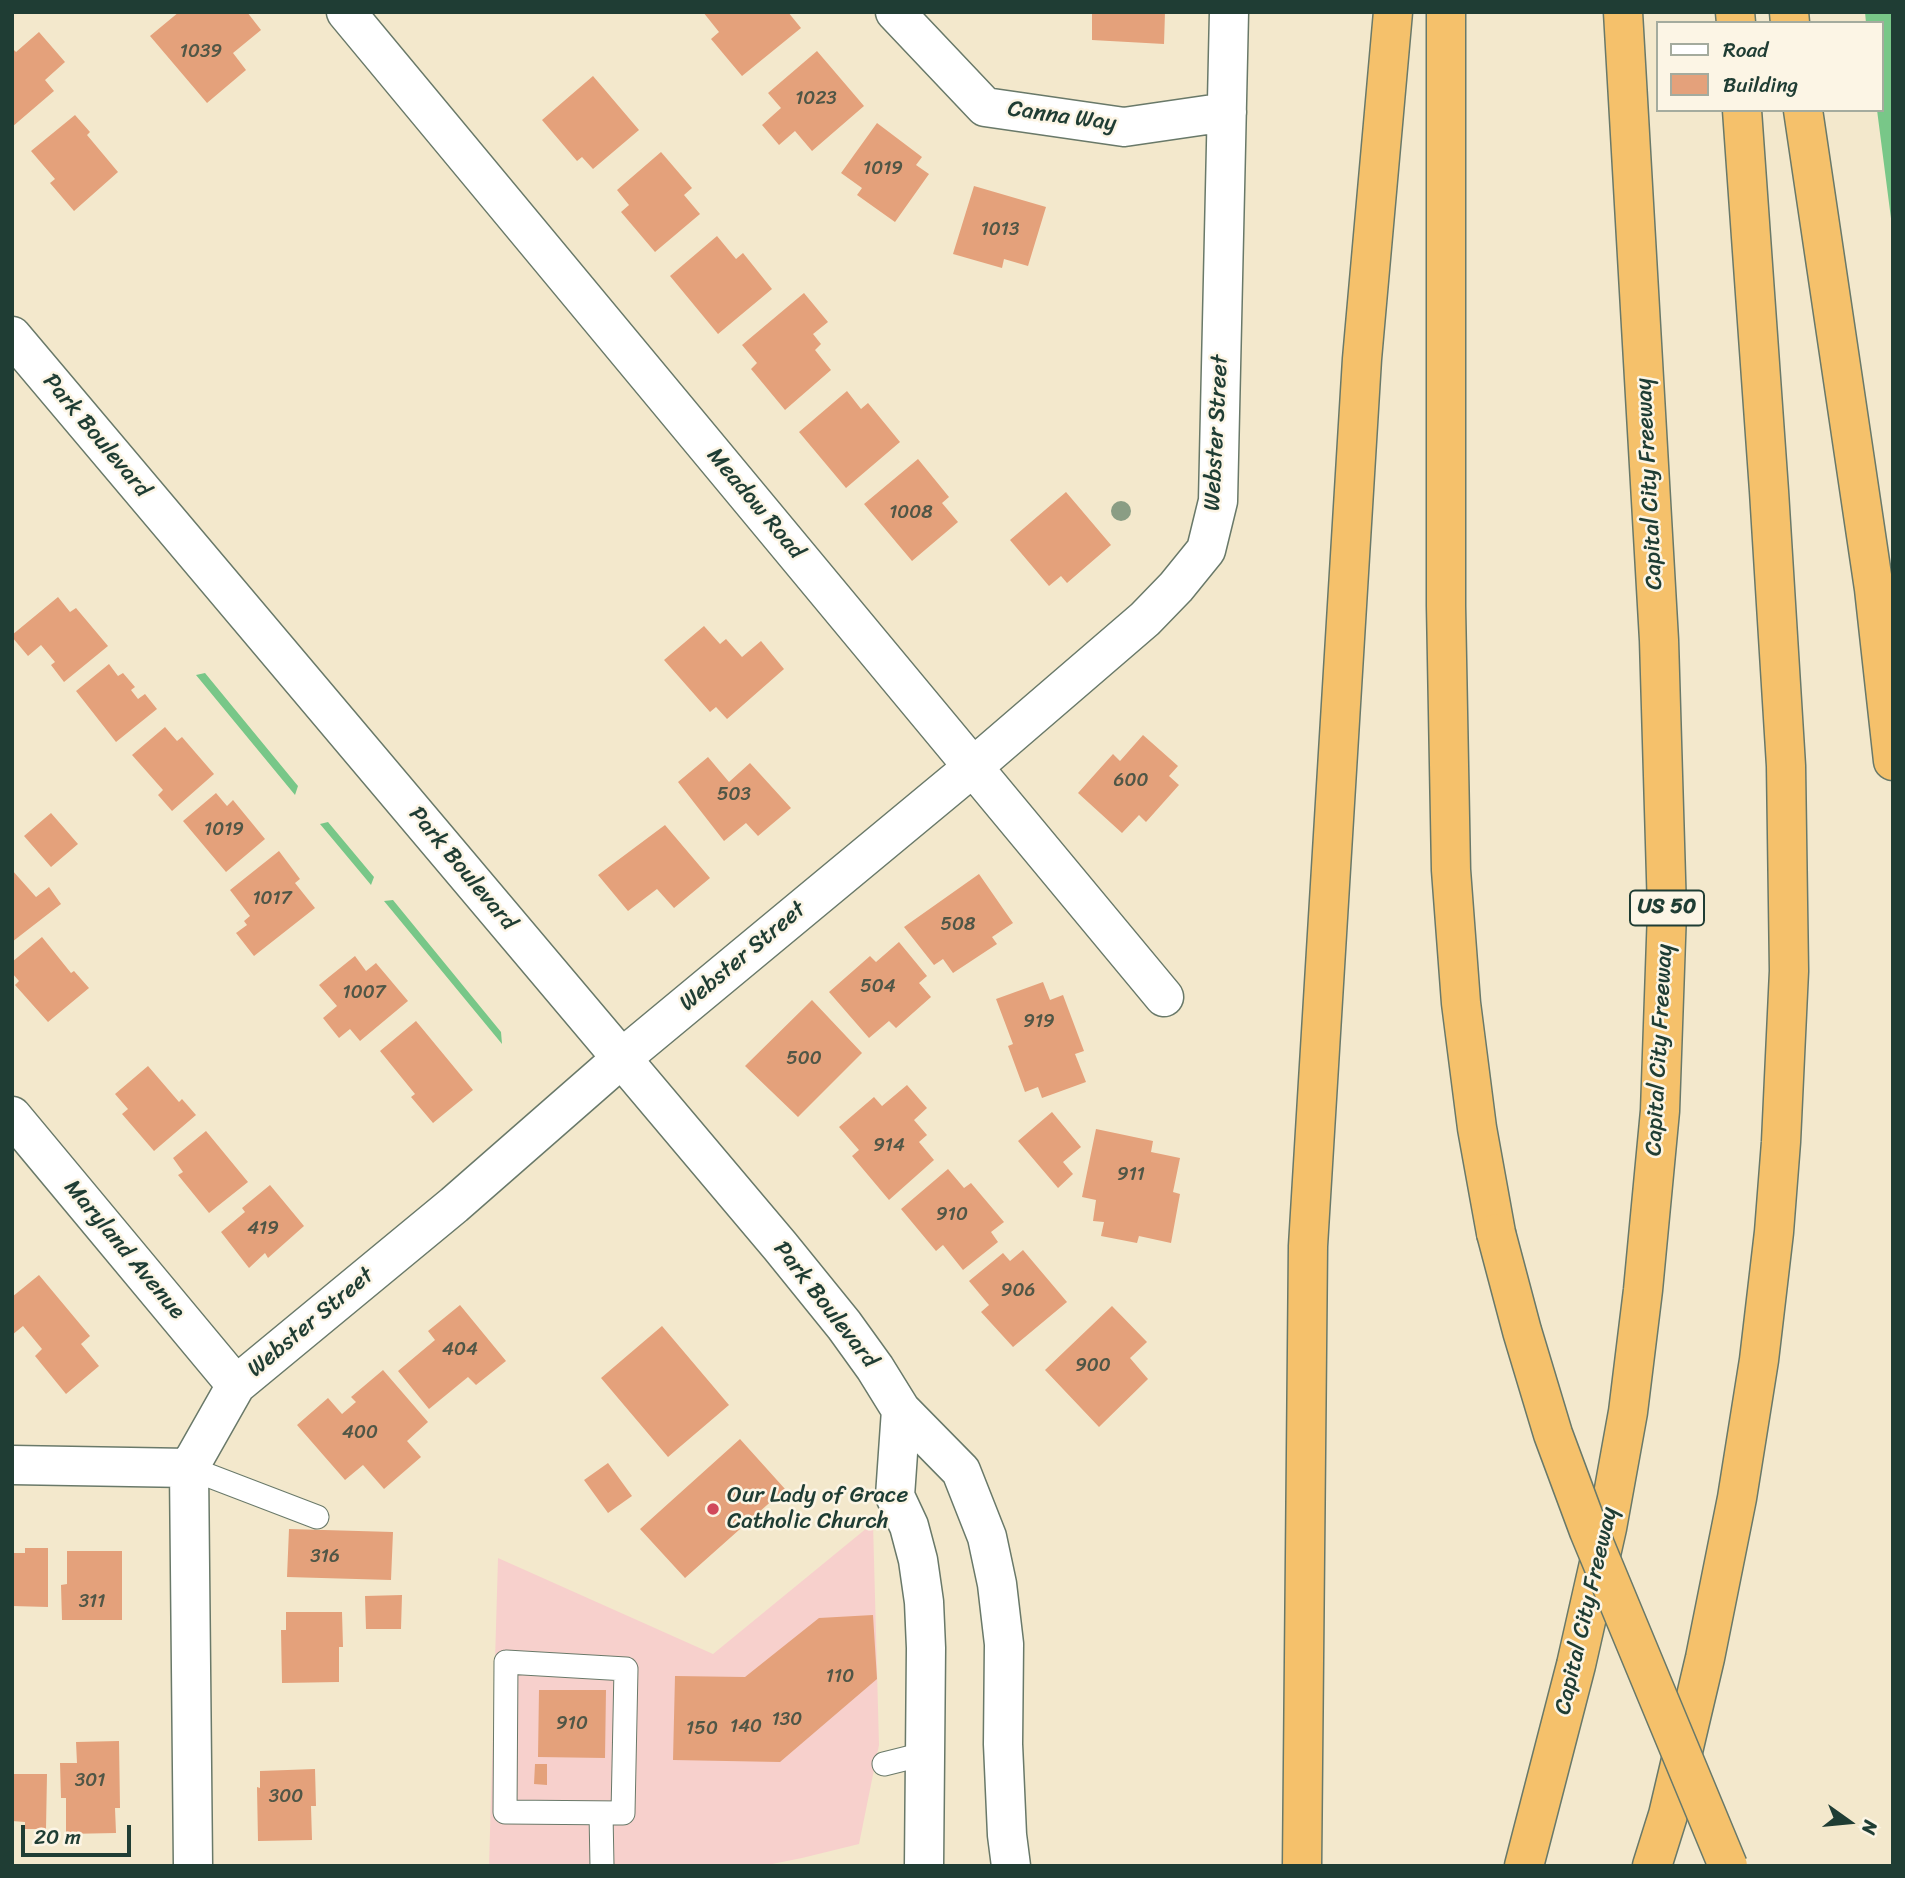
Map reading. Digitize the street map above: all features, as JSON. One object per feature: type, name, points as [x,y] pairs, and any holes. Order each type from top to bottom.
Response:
[{"type":"highway","points":[[1302,1866],[1308,1246],[1362,359],[1393,12]]},
{"type":"highway","points":[[1446,12],[1446,606],[1451,870],[1461,1003],[1477,1128],[1496,1233],[1522,1331],[1562,1458],[1589,1531],[1728,1866]]},
{"type":"highway","name":"Capital City Freeway","points":[[1524,1866],[1576,1665],[1628,1412],[1660,1111],[1667,911],[1659,640],[1623,12]]},
{"type":"highway","points":[[1652,1866],[1668,1815],[1705,1658],[1735,1511],[1759,1360],[1779,1168],[1789,971],[1785,753],[1742,112]]},
{"type":"highway","points":[[1803,112],[1874,589],[1893,761]]},
{"type":"highway","points":[[1874,589],[1893,652]]},
{"type":"street","name":"Meadow Road","points":[[346,12],[1164,997]]},
{"type":"street","name":"Canna Way","points":[[895,12],[985,107],[1124,127],[1227,112]]},
{"type":"street","name":"Webster Street","points":[[189,1468],[236,1385],[454,1205],[622,1058],[1145,619],[1206,550],[1218,501],[1229,12]]},
{"type":"street","name":"Park Boulevard","points":[[12,336],[780,1246],[836,1315],[875,1368],[901,1410],[961,1471],[987,1537],[997,1584],[1004,1644],[1003,1744],[1011,1866]]},
{"type":"street","name":"Maryland Avenue","points":[[12,1116],[236,1385]]},
{"type":"street","points":[[901,1410],[895,1496],[909,1526],[918,1560],[924,1602],[924,1866]]},
{"type":"street","points":[[12,1465],[189,1468],[193,1866]]},
{"type":"lane","points":[[189,1468],[317,1517]]},
{"type":"lane","points":[[506,1662],[626,1669],[623,1813],[601,1813],[505,1812],[506,1662]]},
{"type":"lane","points":[[884,1764],[924,1754]]},
{"type":"lane","points":[[601,1813],[602,1866]]},
{"type":"shaded area","points":[[873,1523],[879,1745],[859,1844],[762,1866],[489,1866],[498,1558],[713,1654]]},
{"type":"green space","points":[[1865,12],[1893,12],[1893,234],[1877,112],[1884,112],[1884,21],[1866,21]]},
{"type":"green space","points":[[205,673],[298,786],[295,795],[196,675]]},
{"type":"green space","points":[[328,822],[374,877],[371,885],[320,824]]},
{"type":"green space","points":[[393,900],[501,1032],[502,1044],[384,901]]},
{"type":"building","points":[[179,12],[247,12],[261,30],[233,53],[246,70],[207,103],[150,36]]},
{"type":"building","points":[[703,12],[788,12],[801,28],[742,76],[711,39],[719,32]]},
{"type":"building","points":[[1092,12],[1165,12],[1164,44],[1092,40]]},
{"type":"building","points":[[39,32],[65,62],[45,80],[54,91],[12,127],[12,48],[16,52]]},
{"type":"building","points":[[817,51],[864,106],[812,151],[795,131],[779,145],[762,125],[781,108],[768,93]]},
{"type":"building","points":[[593,76],[639,130],[593,169],[582,157],[577,161],[542,120]]},
{"type":"building","points":[[75,115],[90,132],[87,135],[118,172],[74,211],[50,183],[55,179],[31,151]]},
{"type":"building","points":[[877,123],[922,157],[916,165],[929,174],[895,222],[857,195],[862,188],[841,173]]},
{"type":"building","points":[[661,152],[692,188],[684,195],[700,214],[655,252],[621,212],[629,205],[617,190]]},
{"type":"building","points":[[974,186],[1046,207],[1028,266],[1004,259],[1002,268],[953,254]]},
{"type":"building","points":[[717,236],[736,259],[743,253],[772,289],[718,334],[670,276]]},
{"type":"building","points":[[804,293],[828,322],[813,334],[821,344],[815,350],[831,370],[785,410],[751,369],[757,363],[742,345]]},
{"type":"building","points":[[847,391],[861,409],[868,403],[900,442],[846,488],[799,432]]},
{"type":"building","points":[[918,459],[949,497],[942,503],[958,522],[912,561],[864,504]]},
{"type":"building","points":[[1066,492],[1111,545],[1067,583],[1061,576],[1049,586],[1010,540]]},
{"type":"building","points":[[58,597],[70,612],[76,608],[108,646],[64,682],[51,665],[55,662],[41,645],[28,656],[12,637]]},
{"type":"building","points":[[704,626],[720,644],[726,639],[742,657],[761,641],[784,669],[727,719],[716,707],[710,712],[664,660]]},
{"type":"building","points":[[109,664],[118,676],[123,673],[135,687],[131,690],[138,699],[145,694],[157,709],[116,742],[76,691]]},
{"type":"building","points":[[165,727],[177,741],[182,737],[214,774],[172,811],[158,795],[163,790],[132,755]]},
{"type":"building","points":[[1143,735],[1178,766],[1169,776],[1179,785],[1146,822],[1139,815],[1122,833],[1078,793],[1113,754],[1120,761]]},
{"type":"building","points":[[708,757],[729,782],[750,763],[791,808],[758,836],[746,823],[724,841],[678,782]]},
{"type":"building","points":[[216,793],[227,806],[233,800],[265,839],[226,872],[183,821]]},
{"type":"building","points":[[51,813],[78,844],[51,867],[24,836]]},
{"type":"building","points":[[665,825],[710,878],[674,908],[657,889],[628,911],[598,875]]},
{"type":"building","points":[[279,851],[300,879],[295,883],[315,908],[254,956],[236,933],[247,925],[244,921],[250,916],[230,890]]},
{"type":"building","points":[[12,870],[36,897],[49,887],[61,904],[12,942]]},
{"type":"building","points":[[979,874],[1013,923],[992,937],[997,944],[953,973],[943,959],[934,965],[904,927]]},
{"type":"building","points":[[42,937],[71,973],[74,971],[89,988],[48,1022],[15,985],[19,981],[12,973],[12,962]]},
{"type":"building","points":[[899,942],[927,976],[919,983],[931,997],[896,1028],[889,1021],[869,1038],[829,992],[870,956],[876,962]]},
{"type":"building","points":[[355,956],[366,971],[376,963],[408,1001],[360,1041],[350,1029],[339,1038],[323,1018],[337,1006],[319,985]]},
{"type":"building","points":[[1043,982],[1050,1000],[1063,995],[1084,1051],[1075,1054],[1086,1082],[1042,1098],[1038,1087],[1025,1092],[1008,1046],[1013,1044],[996,999]]},
{"type":"building","points":[[812,1000],[862,1053],[798,1117],[745,1066]]},
{"type":"building","points":[[416,1021],[473,1090],[433,1123],[411,1097],[415,1094],[380,1051]]},
{"type":"building","points":[[148,1066],[179,1102],[182,1099],[196,1115],[154,1151],[122,1114],[128,1109],[115,1094]]},
{"type":"building","points":[[907,1085],[927,1108],[914,1120],[927,1135],[919,1142],[934,1160],[889,1200],[852,1156],[859,1150],[839,1127],[874,1097],[882,1106]]},
{"type":"building","points":[[1052,1112],[1081,1147],[1063,1162],[1073,1174],[1058,1188],[1018,1141]]},
{"type":"building","points":[[1096,1129],[1153,1141],[1151,1152],[1180,1158],[1173,1192],[1180,1194],[1171,1243],[1139,1236],[1137,1243],[1101,1236],[1104,1222],[1093,1221],[1096,1200],[1082,1197]]},
{"type":"building","points":[[206,1131],[248,1182],[209,1213],[178,1175],[183,1172],[173,1158]]},
{"type":"building","points":[[948,1169],[964,1188],[971,1183],[1004,1222],[991,1232],[998,1242],[963,1270],[943,1245],[936,1251],[901,1209]]},
{"type":"building","points":[[270,1185],[304,1226],[268,1258],[265,1253],[249,1268],[221,1232],[245,1212],[242,1208]]},
{"type":"building","points":[[1023,1250],[1067,1302],[1013,1347],[981,1312],[989,1305],[969,1281],[1003,1253],[1010,1261]]},
{"type":"building","points":[[39,1275],[90,1336],[81,1344],[99,1366],[66,1394],[35,1356],[42,1349],[23,1326],[12,1335],[12,1297]]},
{"type":"building","points":[[460,1305],[506,1361],[476,1385],[468,1377],[429,1409],[398,1371],[435,1340],[428,1331]]},
{"type":"building","points":[[1112,1306],[1147,1342],[1130,1358],[1148,1379],[1099,1427],[1045,1370]]},
{"type":"building","points":[[662,1326],[729,1405],[668,1457],[601,1378]]},
{"type":"building","points":[[383,1370],[428,1422],[407,1441],[421,1457],[384,1489],[363,1465],[345,1480],[297,1425],[328,1398],[342,1414],[356,1402],[351,1397]]},
{"type":"building","name":"Our Lady of Grace Catholic Church","points":[[740,1439],[785,1489],[685,1578],[640,1529]]},
{"type":"building","points":[[608,1463],[632,1496],[608,1513],[584,1480]]},
{"type":"building","points":[[289,1529],[393,1532],[391,1580],[287,1577]]},
{"type":"building","points":[[25,1548],[48,1548],[48,1607],[12,1606],[12,1553],[25,1553]]},
{"type":"building","points":[[67,1551],[122,1551],[122,1620],[62,1620],[61,1585],[67,1584]]},
{"type":"building","points":[[402,1595],[401,1629],[366,1629],[365,1596]]},
{"type":"building","points":[[286,1612],[342,1612],[343,1647],[339,1647],[339,1682],[282,1683],[281,1630],[286,1630]]},
{"type":"building","points":[[873,1615],[877,1679],[780,1762],[673,1760],[675,1676],[745,1677],[819,1618]]},
{"type":"building","points":[[539,1690],[606,1690],[605,1758],[538,1757]]},
{"type":"building","points":[[119,1741],[120,1808],[115,1808],[116,1833],[66,1834],[66,1798],[61,1798],[60,1763],[77,1763],[76,1742]]},
{"type":"building","points":[[535,1764],[547,1764],[547,1785],[534,1784]]},
{"type":"building","points":[[315,1769],[316,1806],[311,1806],[312,1840],[258,1841],[257,1787],[260,1788],[260,1771]]},
{"type":"building","points":[[12,1774],[47,1774],[46,1829],[25,1829],[25,1822],[12,1821]]},
{"type":"place","name":"Our Lady of Grace Catholic Church","points":[[713,1509]]}]
